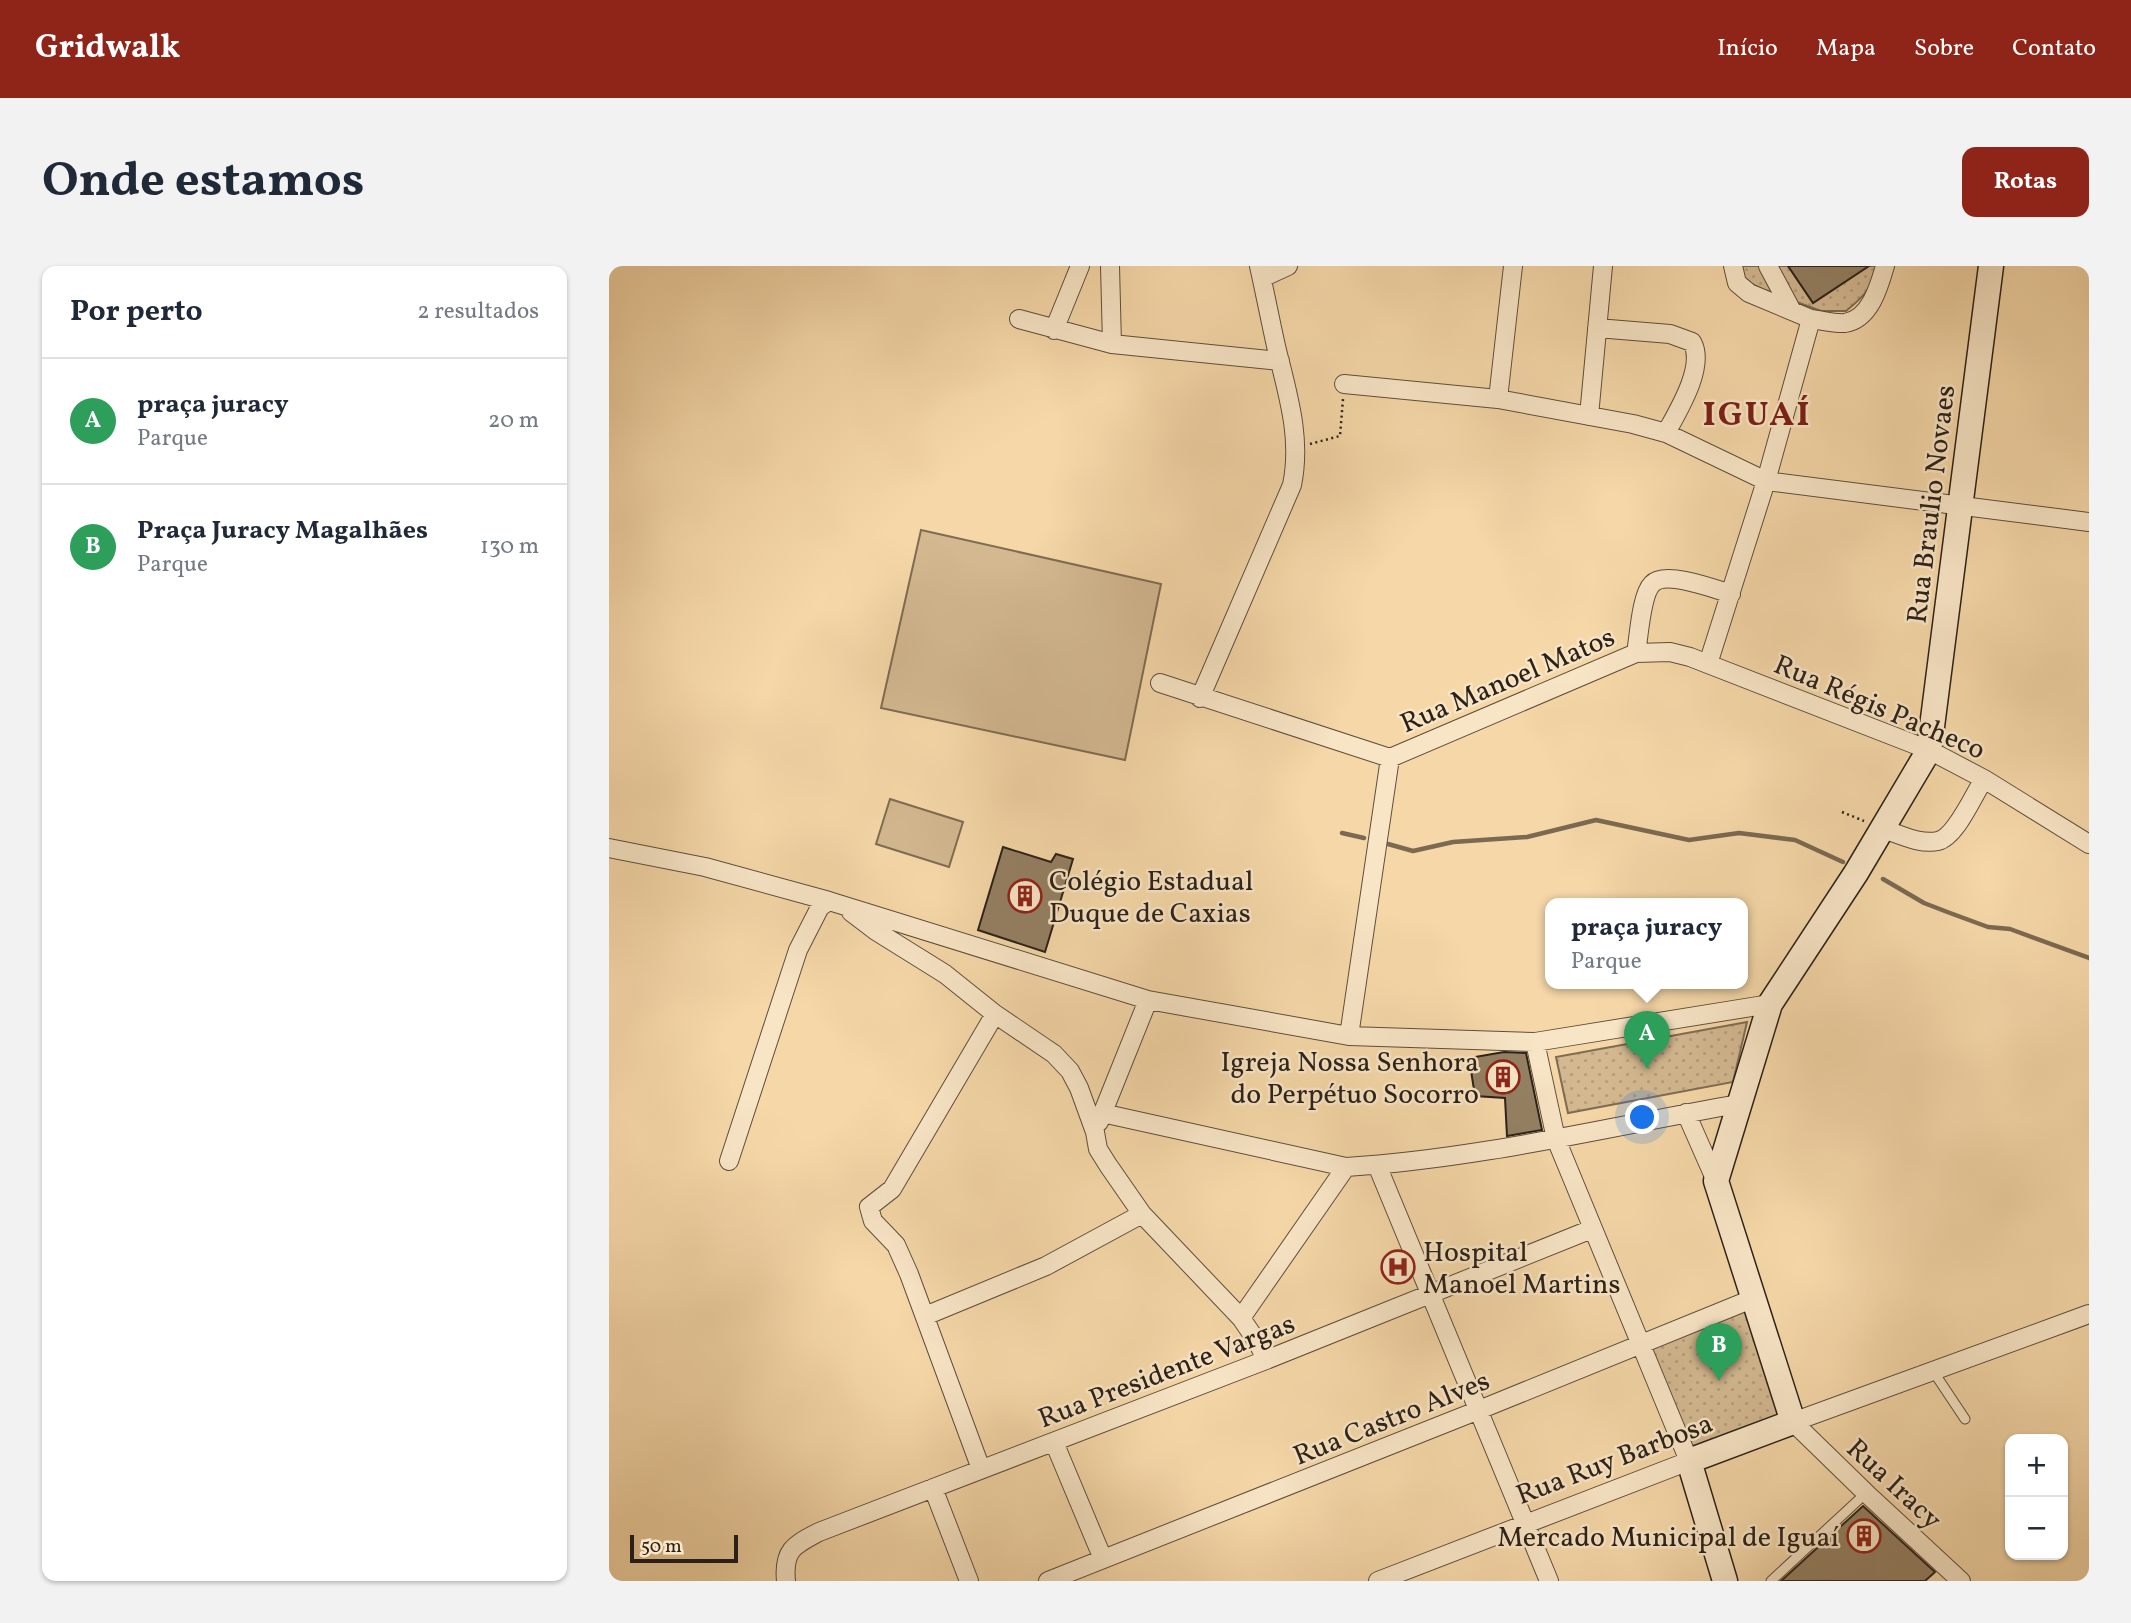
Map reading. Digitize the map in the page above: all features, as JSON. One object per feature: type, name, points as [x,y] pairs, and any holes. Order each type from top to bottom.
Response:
[{"type":"street","points":[[1054,330],[1080,266]]},
{"type":"street","points":[[1110,266],[1112,344]]},
{"type":"street","points":[[1200,698],[1292,485],[1297,447],[1260,272],[1288,266]]},
{"type":"street","points":[[1498,399],[1513,266]]},
{"type":"street","points":[[1589,416],[1603,266]]},
{"type":"street","points":[[1733,266],[1737,283],[1749,293],[1811,319],[1845,323],[1861,315],[1873,300],[1885,266]]},
{"type":"street","points":[[1768,266],[1792,312]]},
{"type":"street","name":"Rua Braulio Novaes","points":[[1929,750],[1991,266]]},
{"type":"street","points":[[1019,319],[1112,344],[1280,361]]},
{"type":"street","points":[[1708,664],[1766,481],[1811,319]]},
{"type":"street","points":[[1597,328],[1669,334],[1692,342],[1697,349],[1695,370],[1666,433]]},
{"type":"street","points":[[1344,384],[1498,399],[1666,433],[1766,481],[2089,522]]},
{"type":"street","points":[[1636,653],[1645,598],[1652,584],[1661,579],[1677,579],[1731,594]]},
{"type":"street","name":"Rua Régis Pacheco","points":[[1636,653],[1670,652],[1708,664],[1929,750],[1984,779],[2089,844]]},
{"type":"street","name":"Rua Manoel Matos","points":[[1160,683],[1390,758],[1636,653]]},
{"type":"street","points":[[1716,1181],[1770,1004],[1883,829],[1929,750]]},
{"type":"street","points":[[1349,1036],[1390,758]]},
{"type":"street","points":[[1883,829],[1916,840],[1939,841],[1955,827],[1984,779]]},
{"type":"street","points":[[609,848],[705,867],[834,902],[1148,1000],[1349,1036],[1536,1046],[1542,1047],[1758,1009],[1738,1092],[1557,1128],[1543,1059],[1536,1046]]},
{"type":"street","points":[[834,902],[945,974],[995,1014],[1054,1054],[1070,1071],[1079,1088],[1095,1132],[1098,1149],[1142,1214],[1241,1318],[1266,1360]]},
{"type":"street","points":[[729,1161],[798,950],[820,907],[834,902]]},
{"type":"street","points":[[1095,1132],[1148,1000]]},
{"type":"street","points":[[1536,1046],[1770,1004]]},
{"type":"street","points":[[981,1469],[896,1245],[873,1220],[869,1207],[892,1189],[995,1014]]},
{"type":"street","points":[[1536,1046],[1556,1139],[1689,1461],[1725,1581]]},
{"type":"street","points":[[1102,1113],[1346,1167],[1377,1165],[1556,1139],[1738,1104]]},
{"type":"street","points":[[1686,1113],[1716,1181],[1794,1422],[2089,1314]]},
{"type":"street","points":[[1377,1165],[1549,1581]]},
{"type":"street","points":[[1241,1318],[1346,1167]]},
{"type":"street","points":[[925,1317],[1046,1266],[1142,1214]]},
{"type":"street","name":"Rua Presidente Vargas","points":[[786,1581],[785,1565],[788,1553],[801,1541],[819,1532],[1266,1360],[1592,1229]]},
{"type":"street","name":"Rua Castro Alves","points":[[1048,1581],[1752,1299]]},
{"type":"street","name":"Rua Ruy Barbosa","points":[[1383,1580],[1794,1422]]},
{"type":"street","name":"Rua Iracy","points":[[1794,1422],[1959,1580]]},
{"type":"street","points":[[1054,1442],[1103,1559]]},
{"type":"street","points":[[933,1488],[969,1581]]},
{"type":"lane","points":[[1933,1370],[1965,1419]]},
{"type":"lane","points":[[1771,1581],[1866,1493]]},
{"type":"path","points":[[1297,447],[1340,436],[1344,384]]},
{"type":"path","points":[[1842,812],[1883,829]]},
{"type":"shaded area","points":[[1740,266],[1877,266],[1866,292],[1846,311],[1821,311],[1752,284],[1742,275]]},
{"type":"shaded area","points":[[921,530],[1161,584],[1125,760],[881,708]]},
{"type":"shaded area","points":[[890,799],[963,822],[949,867],[876,844]]},
{"type":"shaded area","points":[[1747,1022],[1733,1082],[1568,1113],[1556,1057]]},
{"type":"shaded area","points":[[1748,1310],[1784,1414],[1694,1450],[1650,1349]]},
{"type":"building","points":[[1788,266],[1869,266],[1813,303]]},
{"type":"building","name":"Colégio Estadual Duque de Caxias","points":[[1003,847],[1051,862],[1056,854],[1073,859],[1045,952],[978,930]]},
{"type":"building","name":"Igreja Nossa Senhora do Perpétuo Socorro","points":[[1504,1052],[1526,1053],[1542,1130],[1507,1136],[1505,1098],[1475,1096],[1469,1058]]},
{"type":"building","name":"Mercado Municipal de Iguaí","points":[[1863,1506],[1935,1572],[1925,1581],[1781,1581]]},
{"type":"waterway","points":[[1388,844],[1413,851],[1453,842],[1527,837],[1596,820],[1689,840],[1739,833],[1795,840],[1843,862]]},
{"type":"waterway","points":[[1342,833],[1364,838]]},
{"type":"waterway","points":[[1883,879],[1924,903],[1950,913],[1988,927],[2010,929],[2089,958]]},
{"type":"place","name":"Colégio Estadual Duque de Caxias","points":[[1025,896]]},
{"type":"place","name":"praça juracy","points":[[1647,1069]]},
{"type":"place","name":"Igreja Nossa Senhora do Perpétuo Socorro","points":[[1503,1077]]},
{"type":"place","name":"Hospital Manoel Martins","points":[[1398,1267]]},
{"type":"place","name":"Praça Juracy Magalhães","points":[[1719,1381]]},
{"type":"place","name":"Mercado Municipal de Iguaí","points":[[1864,1536]]},
{"type":"district","name":"IGUAÍ","points":[[1757,413]]}]
